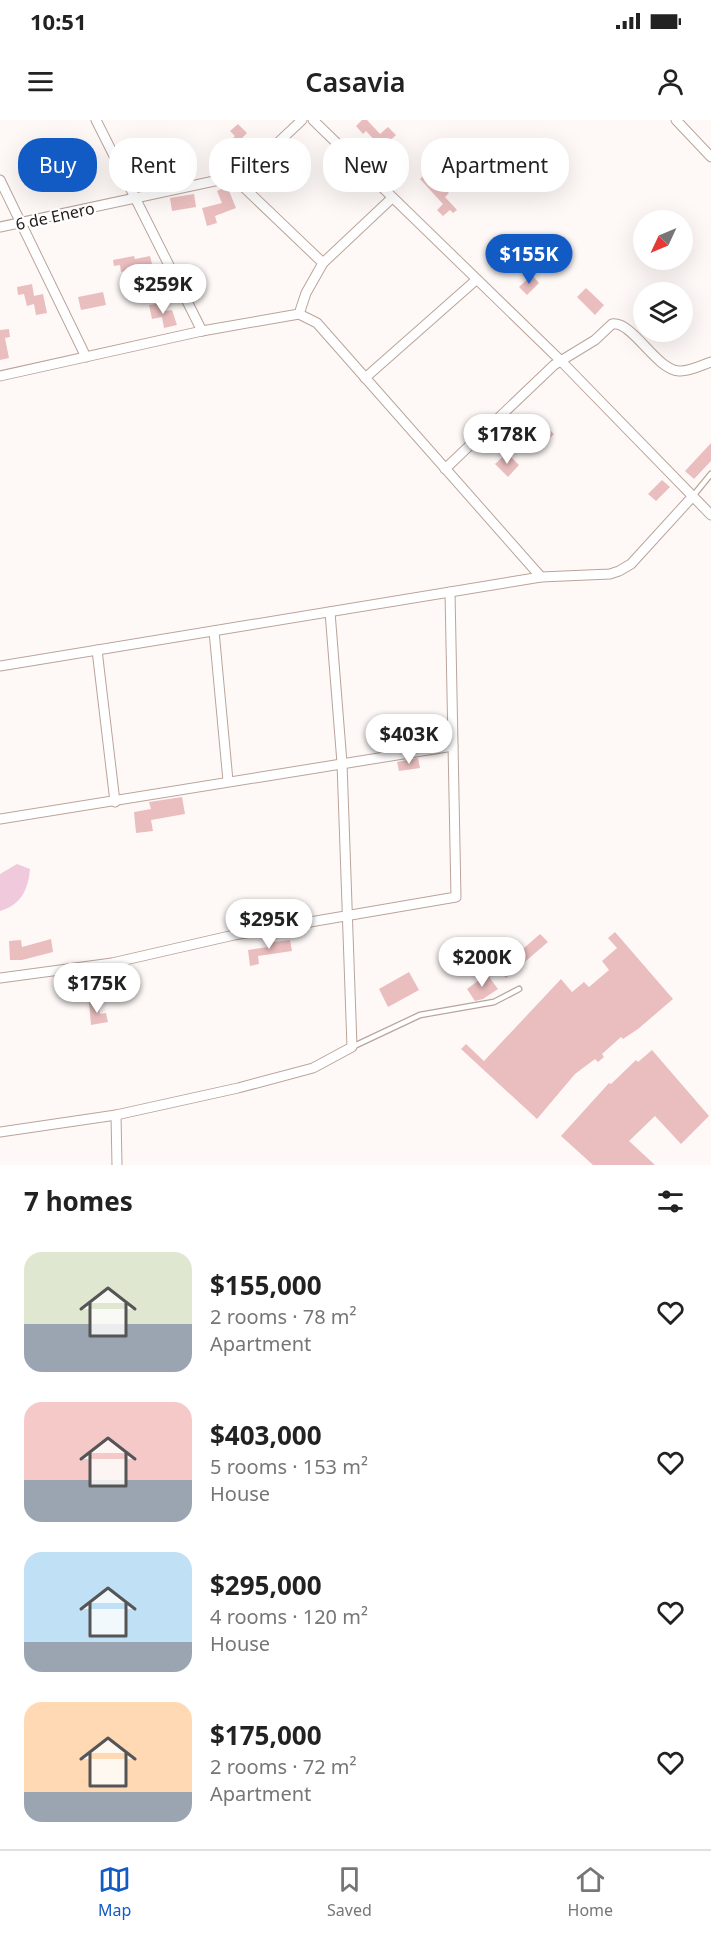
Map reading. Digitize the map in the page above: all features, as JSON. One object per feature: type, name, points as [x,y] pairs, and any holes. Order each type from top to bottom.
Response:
[{"type":"street","points":[[96,120],[202,331]]},
{"type":"street","name":"6 de Enero","points":[[283,138],[302,120]]},
{"type":"street","points":[[313,120],[560,360],[711,515]]},
{"type":"street","points":[[676,120],[711,157]]},
{"type":"street","points":[[0,180],[23,222],[86,357]]},
{"type":"street","name":"6 de Enero","points":[[0,227],[209,182]]},
{"type":"street","points":[[249,192],[323,263]]},
{"type":"street","points":[[299,314],[306,293],[323,263],[392,198]]},
{"type":"street","points":[[365,378],[476,280]]},
{"type":"street","points":[[0,376],[202,331],[299,314],[317,323],[541,577]]},
{"type":"street","points":[[445,469],[560,360],[595,340],[612,324],[617,324],[673,369],[685,370],[711,362]]},
{"type":"street","points":[[0,666],[541,577],[610,574],[631,564],[693,496]]},
{"type":"street","points":[[0,978],[112,963],[234,935],[456,897],[450,592]]},
{"type":"street","points":[[0,1132],[116,1115],[282,1077],[313,1068],[352,1047],[342,763],[330,612]]},
{"type":"street","points":[[214,631],[228,780]]},
{"type":"street","points":[[98,650],[115,802]]},
{"type":"street","points":[[0,819],[115,802],[228,780],[453,746]]},
{"type":"street","points":[[116,1115],[117,1165]]},
{"type":"lane","points":[[693,496],[711,474]]},
{"type":"lane","points":[[352,1047],[413,1018],[494,1002],[519,988]]},
{"type":"shaded area","points":[[17,864],[30,869],[25,890],[18,901],[0,911],[0,874]]},
{"type":"building","points":[[362,120],[367,120],[380,134],[388,127],[396,135],[393,138],[373,138],[366,131],[363,134],[356,126]]},
{"type":"building","points":[[238,124],[247,133],[242,138],[233,138],[235,136],[230,131]]},
{"type":"building","points":[[217,192],[229,192],[236,208],[215,216],[217,223],[207,226],[202,208],[222,203]]},
{"type":"building","points":[[432,192],[448,192],[445,197],[457,210],[453,213],[450,210],[443,216],[437,210],[443,204]]},
{"type":"building","points":[[194,194],[196,207],[172,211],[170,198]]},
{"type":"building","points":[[134,256],[135,259],[150,256],[152,264],[121,272],[120,265],[114,266],[113,260]]},
{"type":"building","points":[[532,275],[539,283],[527,295],[519,287]]},
{"type":"building","points":[[32,284],[34,296],[43,294],[47,313],[36,315],[34,304],[27,306],[24,294],[18,295],[17,287]]},
{"type":"building","points":[[586,288],[604,305],[595,315],[577,297]]},
{"type":"building","points":[[103,292],[106,305],[81,310],[78,297]]},
{"type":"building","points":[[163,303],[165,311],[172,310],[177,325],[164,328],[162,317],[152,319],[149,305]]},
{"type":"building","points":[[9,329],[10,337],[5,338],[9,358],[0,360],[0,330]]},
{"type":"building","points":[[537,419],[554,434],[548,440],[532,425]]},
{"type":"building","points":[[711,443],[711,461],[694,479],[685,471]]},
{"type":"building","points":[[507,453],[519,465],[508,477],[495,464]]},
{"type":"building","points":[[662,480],[670,487],[656,501],[648,494]]},
{"type":"building","points":[[418,758],[420,768],[399,771],[397,762]]},
{"type":"building","points":[[182,797],[185,814],[151,820],[153,831],[136,833],[134,812],[151,809],[149,802]]},
{"type":"building","points":[[615,932],[673,999],[638,1029],[623,1039],[621,1037],[602,1054],[604,1057],[598,1062],[595,1059],[575,1074],[537,1119],[461,1049],[466,1044],[484,1061],[561,979],[572,992],[584,982],[589,987],[609,970],[602,961],[617,948],[608,938]]},
{"type":"building","points":[[540,934],[548,942],[506,978],[499,970]]},
{"type":"building","points":[[274,938],[274,942],[290,940],[292,951],[258,956],[259,964],[250,966],[248,950],[268,947],[267,939]]},
{"type":"building","points":[[51,939],[53,952],[22,960],[10,960],[9,941],[21,940],[22,947]]},
{"type":"building","points":[[409,972],[419,990],[388,1007],[379,989]]},
{"type":"building","points":[[487,974],[498,989],[483,999],[475,1001],[467,989]]},
{"type":"building","points":[[98,1001],[100,1014],[106,1013],[108,1022],[91,1025],[89,1002]]},
{"type":"building","points":[[652,1050],[709,1116],[681,1144],[655,1116],[629,1141],[655,1165],[593,1165],[561,1136],[609,1083],[611,1084],[636,1060],[638,1062]]}]
